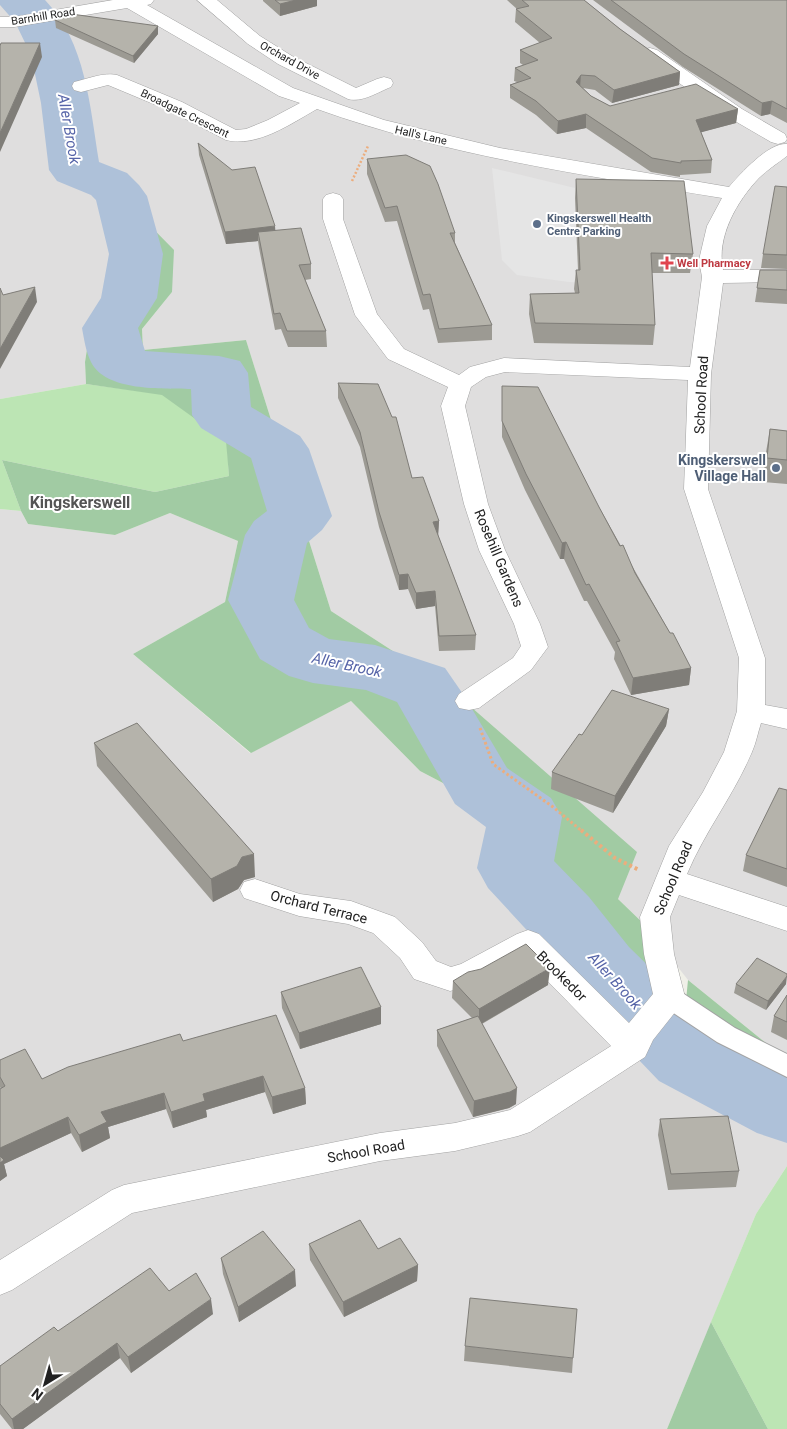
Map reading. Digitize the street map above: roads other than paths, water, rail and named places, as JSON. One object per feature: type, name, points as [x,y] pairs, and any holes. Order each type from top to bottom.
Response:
[{"type":"street","name":"Orchard Drive","points":[[206,0],[254,40],[285,60],[355,95],[384,83]]},
{"type":"street","name":"Barnhill Road","points":[[7,22],[46,17],[95,4],[139,2]]},
{"type":"street","name":"Hall's Lane","points":[[139,2],[244,69],[286,92],[315,104],[377,124],[500,154],[734,194]]},
{"type":"street","points":[[634,42],[735,113],[784,143]]},
{"type":"street","name":"Broadgate Crescent","points":[[81,86],[110,79],[175,106],[233,136],[250,134],[315,104]]},
{"type":"street","points":[[671,95],[698,88]]},
{"type":"street","name":"School Road","points":[[0,1280],[124,1200],[380,1147],[455,1138],[518,1122],[637,1041],[670,997],[659,954],[655,917],[684,846],[715,796],[738,752],[751,711],[752,658],[696,490],[700,374],[712,277],[710,260],[717,226],[734,194],[753,172],[784,143]]},
{"type":"street","points":[[333,198],[333,220],[366,315],[396,354],[461,384],[478,372],[504,365],[700,374]]},
{"type":"street","points":[[712,277],[787,276]]},
{"type":"street","name":"Rosehill Gardens","points":[[461,384],[453,406],[476,504],[492,550],[536,647],[522,664],[469,701]]},
{"type":"street","points":[[751,711],[787,719]]},
{"type":"street","points":[[670,880],[787,918]]},
{"type":"street","name":"Orchard Terrace","points":[[255,890],[299,906],[351,913],[384,925]]},
{"type":"street","name":"Brookedor","points":[[384,925],[411,950],[426,970],[450,980],[468,975],[528,942],[637,1041]]},
{"type":"lane","points":[[670,997],[726,1035],[787,1066]]},
{"type":"waterway","name":"Aller Brook","points":[[19,0],[34,15],[54,55],[65,103],[75,170],[109,184],[121,196],[136,254],[129,298],[110,328],[119,361],[138,370],[219,373],[222,415],[279,449],[300,516],[277,535],[261,600],[284,643],[313,660],[375,668],[421,685],[440,714],[481,786],[525,817],[515,868],[562,918],[601,969],[688,1057],[787,1108]]},
{"type":"place","name":"Kingskerswell Health Centre Parking","points":[[537,224]]},
{"type":"place","name":"Well Pharmacy","points":[[667,263]]},
{"type":"place","name":"Kingskerswell Village Hall","points":[[776,468]]},
{"type":"district","name":"Kingskerswell","points":[[80,502]]}]
